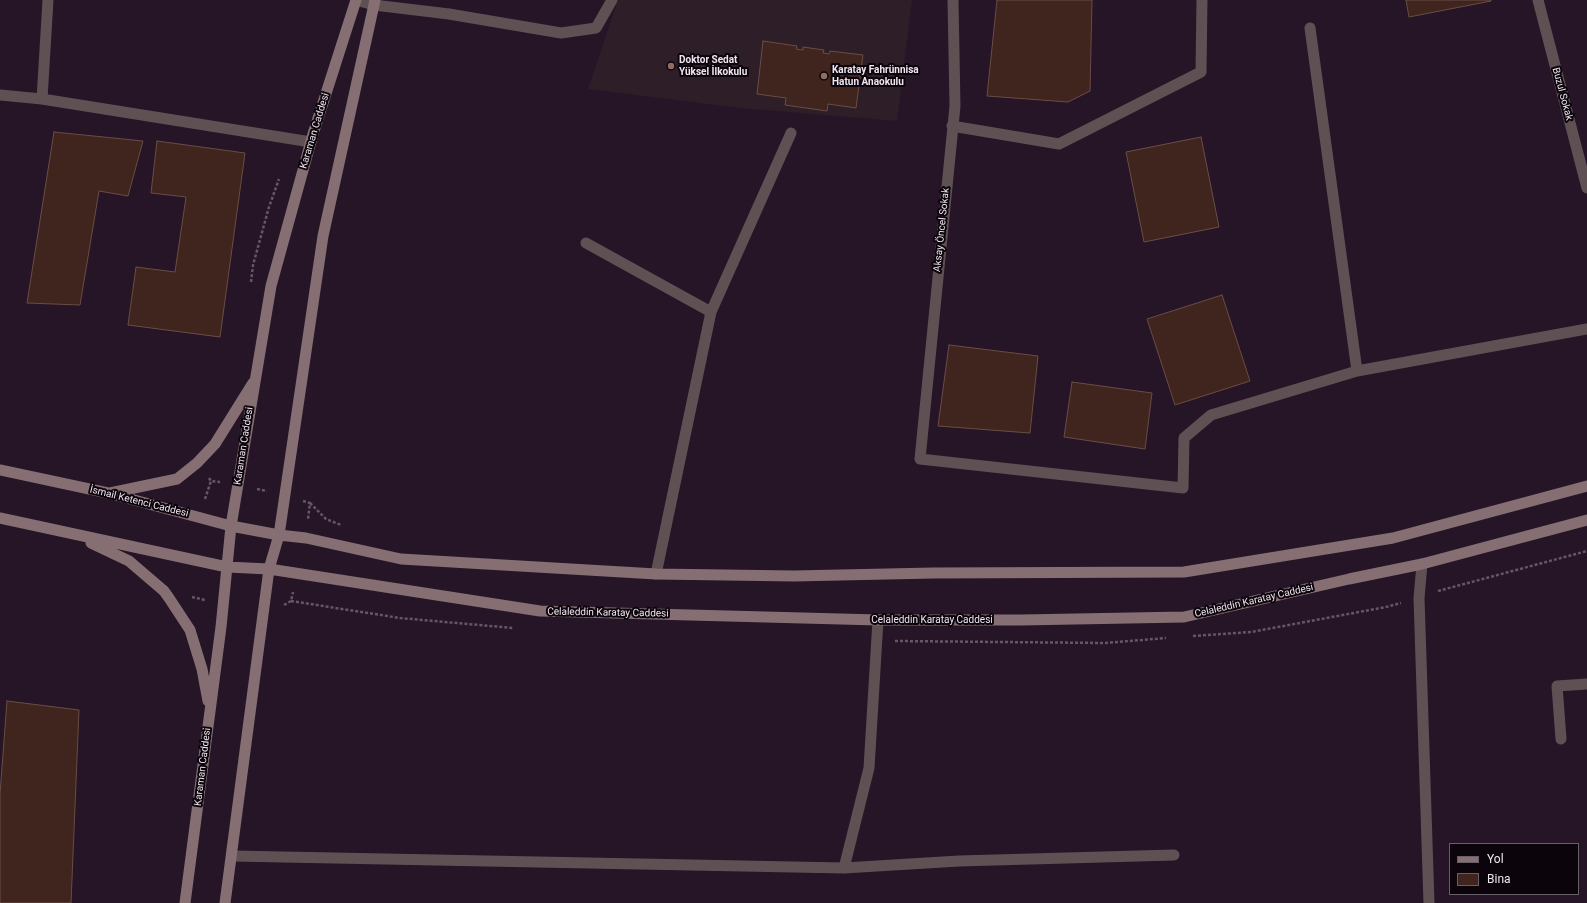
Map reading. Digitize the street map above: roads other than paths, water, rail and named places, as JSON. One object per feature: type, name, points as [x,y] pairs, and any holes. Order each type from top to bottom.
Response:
[{"type":"main road","name":"Karaman Caddesi","points":[[185,903],[210,710],[231,526],[271,286],[311,142],[356,0]]},
{"type":"main road","points":[[225,903],[269,569],[279,535],[323,236],[374,3]]},
{"type":"main road","points":[[108,493],[177,479],[197,463],[215,444],[256,379]]},
{"type":"main road","name":"İsmail Ketenci Caddesi","points":[[0,470],[108,493],[231,526],[279,535]]},
{"type":"main road","points":[[279,535],[306,538],[401,559],[656,574],[794,576],[941,573],[1184,572],[1393,538],[1587,486]]},
{"type":"main road","points":[[0,518],[227,567],[269,569]]},
{"type":"main road","name":"Celaleddin Karatay Caddesi","points":[[269,569],[540,611],[878,620],[1021,620],[1184,617],[1349,579],[1422,564],[1587,520]]},
{"type":"main road","points":[[72,534],[129,561],[164,591],[190,630],[202,669],[210,710]]},
{"type":"street","points":[[42,99],[48,0]]},
{"type":"street","points":[[356,0],[562,33],[596,28],[612,0]]},
{"type":"street","name":"Aksay Öncel Sokak","points":[[953,0],[954,106],[920,460],[1183,488],[1184,438],[1211,415],[1357,371]]},
{"type":"street","points":[[952,126],[1059,144],[1194,76],[1200,72],[1202,0]]},
{"type":"street","name":"Buzul Sokak","points":[[1538,0],[1587,188]]},
{"type":"street","points":[[1310,28],[1357,371],[1587,329]]},
{"type":"street","points":[[0,95],[42,99],[311,142]]},
{"type":"street","points":[[656,574],[711,312],[791,133]]},
{"type":"street","points":[[586,243],[711,312]]},
{"type":"street","points":[[1422,564],[1419,598],[1429,903]]},
{"type":"street","points":[[844,868],[869,768],[878,620]]},
{"type":"street","points":[[1561,739],[1557,686],[1587,684]]},
{"type":"street","points":[[232,856],[844,868],[959,862],[1174,855]]},
{"type":"place","name":"Doktor Sedat Yüksel İlkokulu","points":[[671,66]]},
{"type":"place","name":"Karatay Fahrünnisa Hatun Anaokulu","points":[[824,76]]}]
